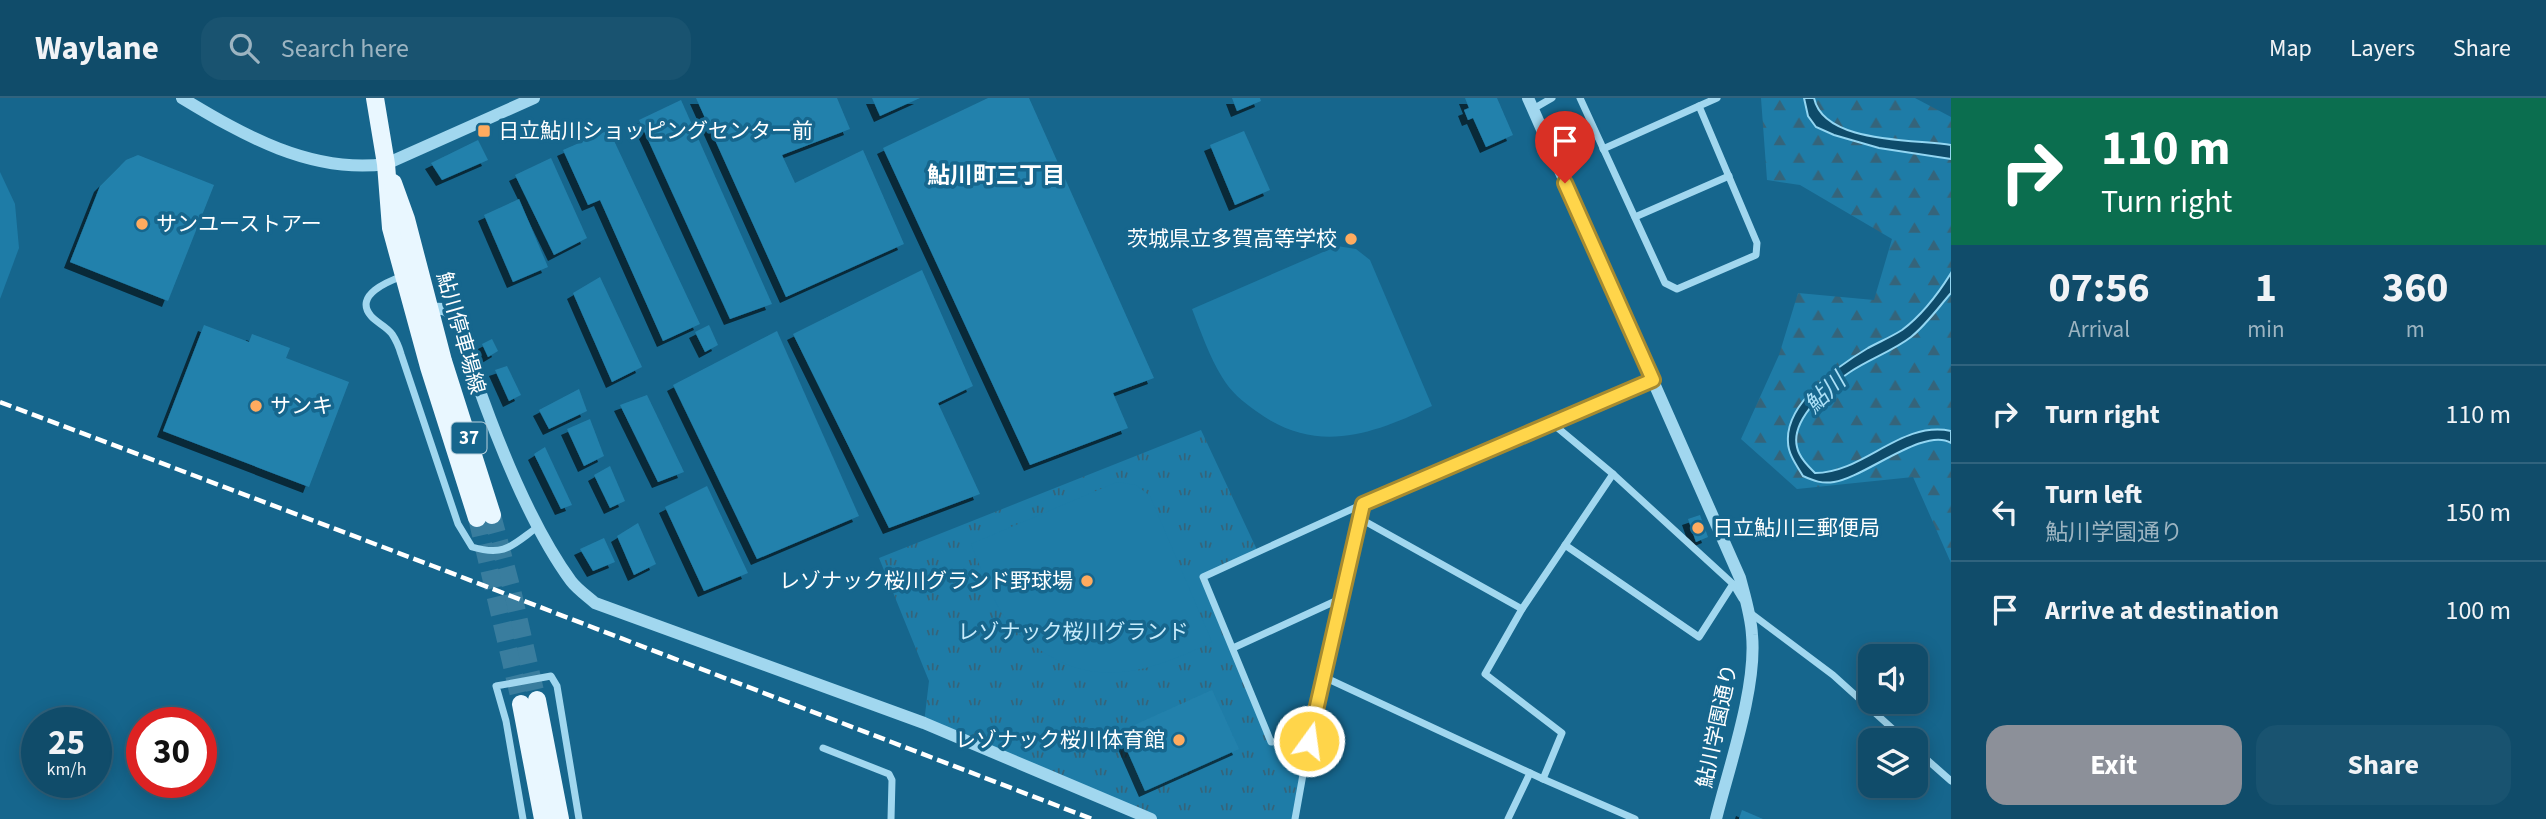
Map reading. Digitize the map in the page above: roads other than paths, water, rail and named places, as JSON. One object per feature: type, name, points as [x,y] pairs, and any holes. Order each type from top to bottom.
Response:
[{"type":"main road","name":"鮎川停車場線","points":[[374,98],[386,164],[391,228],[429,367],[484,517],[406,219],[386,164]]},
{"type":"main road","points":[[543,819],[529,702],[561,819]]},
{"type":"street","points":[[182,98],[240,132],[286,152],[364,167],[386,164],[534,98]]},
{"type":"street","points":[[1530,104],[1552,98]]},
{"type":"street","points":[[1580,98],[1665,282],[1677,289],[1756,255],[1757,243],[1699,106]]},
{"type":"street","points":[[1603,149],[1717,98]]},
{"type":"street","name":"鮎川学園通り","points":[[1530,104],[1728,547],[1749,612],[1753,637],[1746,700],[1716,819]]},
{"type":"street","points":[[1634,217],[1729,176]]},
{"type":"street","points":[[404,276],[383,283],[372,292],[367,302],[369,314],[393,335],[458,524],[472,547],[492,553],[512,546],[539,526]]},
{"type":"street","points":[[429,309],[441,308],[449,312],[459,327],[475,377],[514,475],[539,526],[572,582],[595,603],[924,723],[1152,819]]},
{"type":"street","points":[[1309,741],[1271,742],[1203,577],[1363,504],[1653,380]]},
{"type":"street","points":[[1553,424],[1613,474],[1733,584],[1749,612],[1833,675],[1893,728]]},
{"type":"street","points":[[1543,779],[1562,733],[1485,674],[1522,609],[1613,474]]},
{"type":"street","points":[[1295,819],[1309,741],[1363,504]]},
{"type":"street","points":[[1359,518],[1522,609]]},
{"type":"street","points":[[1565,545],[1699,637],[1733,584]]},
{"type":"street","points":[[1233,648],[1342,598]]},
{"type":"street","points":[[523,819],[506,722],[496,686],[551,676],[557,686],[579,819]]},
{"type":"street","points":[[1324,677],[1635,819]]},
{"type":"street","points":[[823,748],[889,774],[892,780],[891,819]]},
{"type":"street","points":[[1928,761],[1951,781]]},
{"type":"street","points":[[1508,819],[1530,773]]},
{"type":"tunnel","points":[[492,515],[537,700]]},
{"type":"tunnel","points":[[477,518],[521,704]]},
{"type":"railway","points":[[0,402],[1092,819]]},
{"type":"place","name":"日立鮎川ショッピングセンター前","points":[[484,131]]},
{"type":"place","name":"サンユーストアー","points":[[142,224]]},
{"type":"place","name":"茨城県立多賀高等学校","points":[[1351,239]]},
{"type":"place","name":"サンキ","points":[[256,406]]},
{"type":"place","name":"日立鮎川三郵便局","points":[[1698,528]]},
{"type":"place","name":"レゾナック桜川グランド野球場","points":[[1087,581]]},
{"type":"place","name":"レゾナック桜川体育館","points":[[1179,740]]},
{"type":"district","name":"鮎川町三丁目","points":[[996,175]]},
{"type":"water label","name":"鮎川","points":[[1825,393]]},
{"type":"park label","name":"レゾナック桜川グランド","points":[[1073,632]]}]
